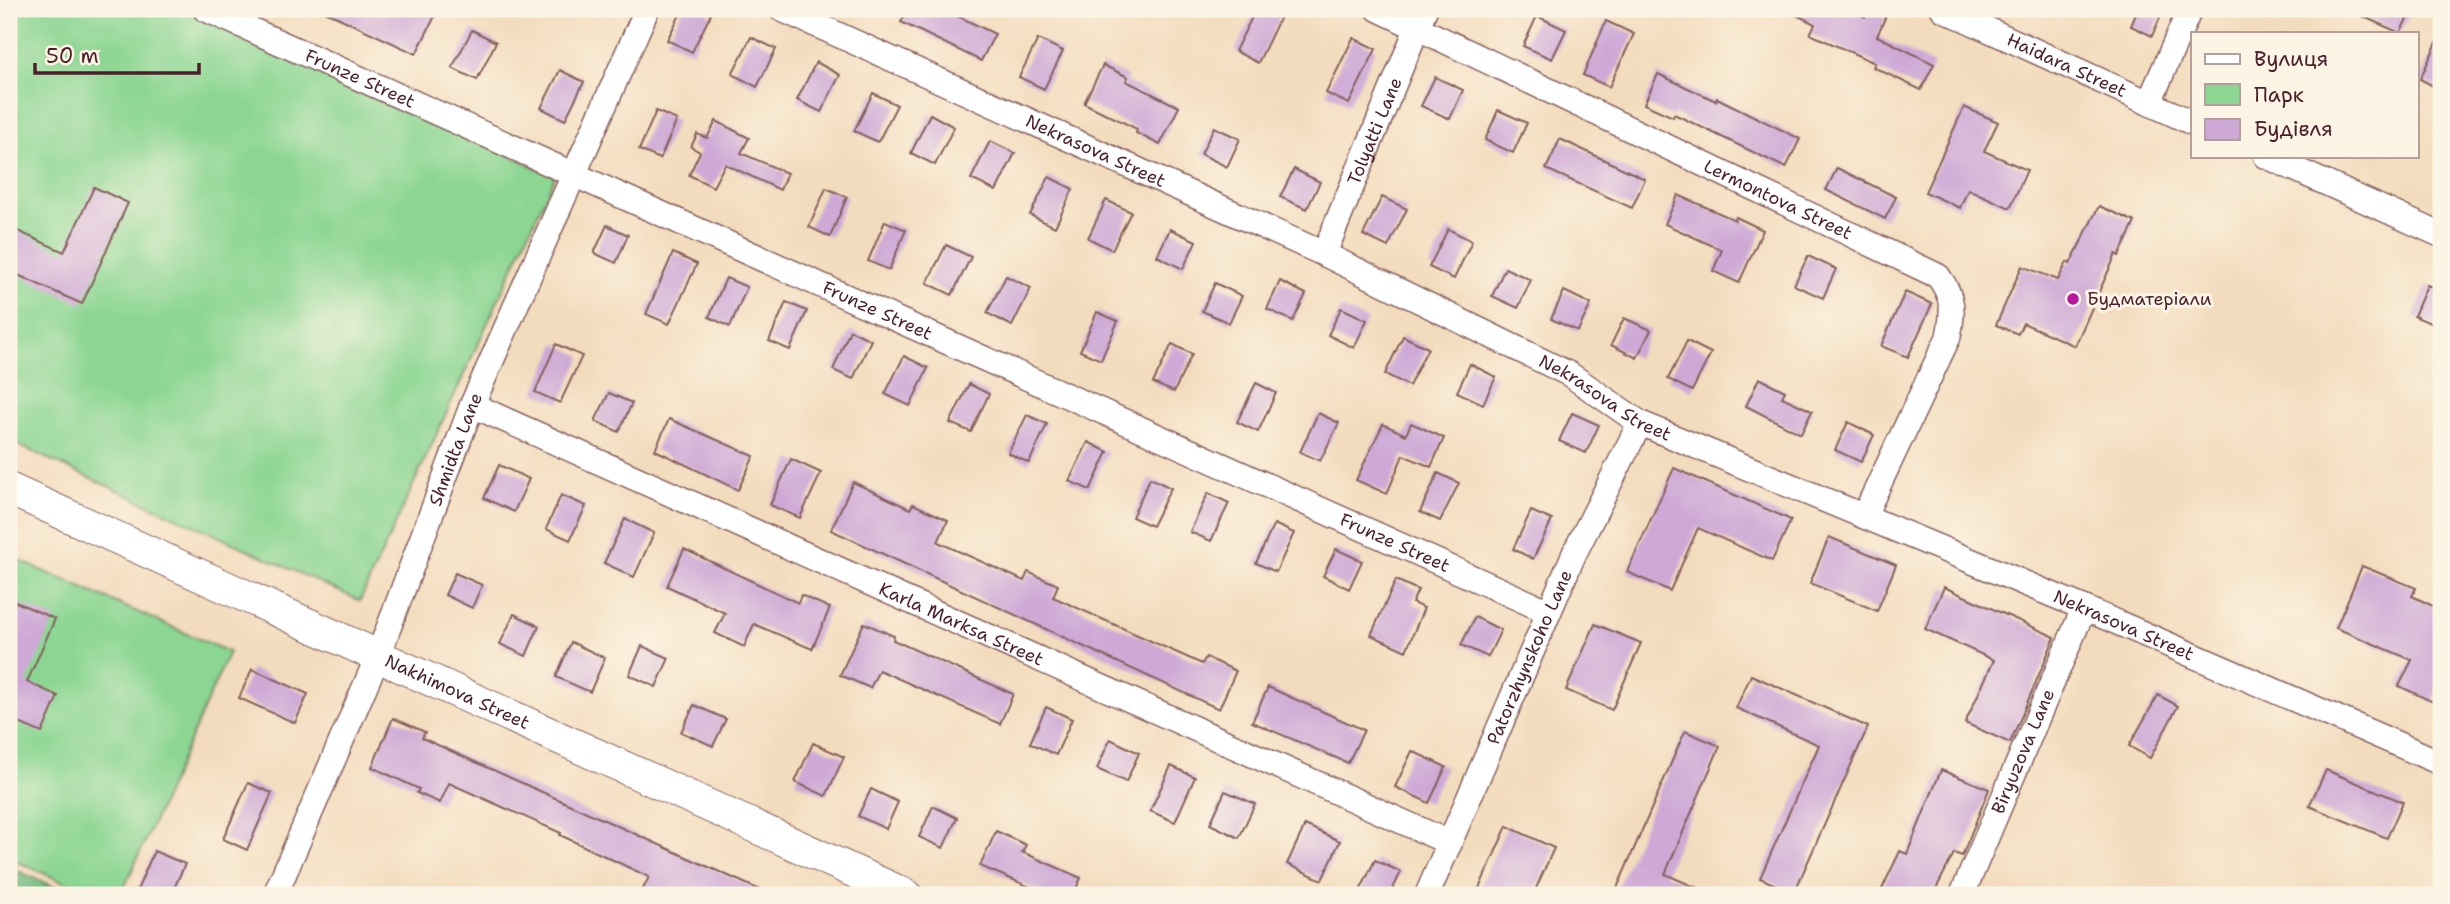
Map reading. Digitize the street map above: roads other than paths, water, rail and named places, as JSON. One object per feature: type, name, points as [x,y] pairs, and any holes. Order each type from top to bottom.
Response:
[{"type":"main road","name":"Nakhimova Street","points":[[9,489],[906,895]]},
{"type":"street","name":"Frunze Street","points":[[205,9],[1549,612]]},
{"type":"street","name":"Shmidta Lane","points":[[275,895],[378,656],[472,405],[647,9]]},
{"type":"street","name":"Nekrasova Street","points":[[781,9],[1324,254],[1569,374],[1640,423],[2084,608],[2441,763]]},
{"type":"street","name":"Lermontova Street","points":[[1378,9],[1421,17],[1938,276],[1951,292],[1953,316],[1948,338],[1864,516]]},
{"type":"street","name":"Haidara Street","points":[[1943,9],[2191,122]]},
{"type":"street","points":[[2149,103],[2190,9]]},
{"type":"street","name":"Tolyatti Lane","points":[[1324,254],[1421,17]]},
{"type":"street","points":[[2270,158],[2441,235]]},
{"type":"street","name":"Karla Marksa Street","points":[[472,405],[1450,843]]},
{"type":"street","name":"Patorzhynskoho Lane","points":[[1427,895],[1574,554],[1640,423]]},
{"type":"street","name":"Biryuzova Lane","points":[[1962,895],[2084,608]]},
{"type":"place","name":"Будматеріали","points":[[2073,299]]}]
